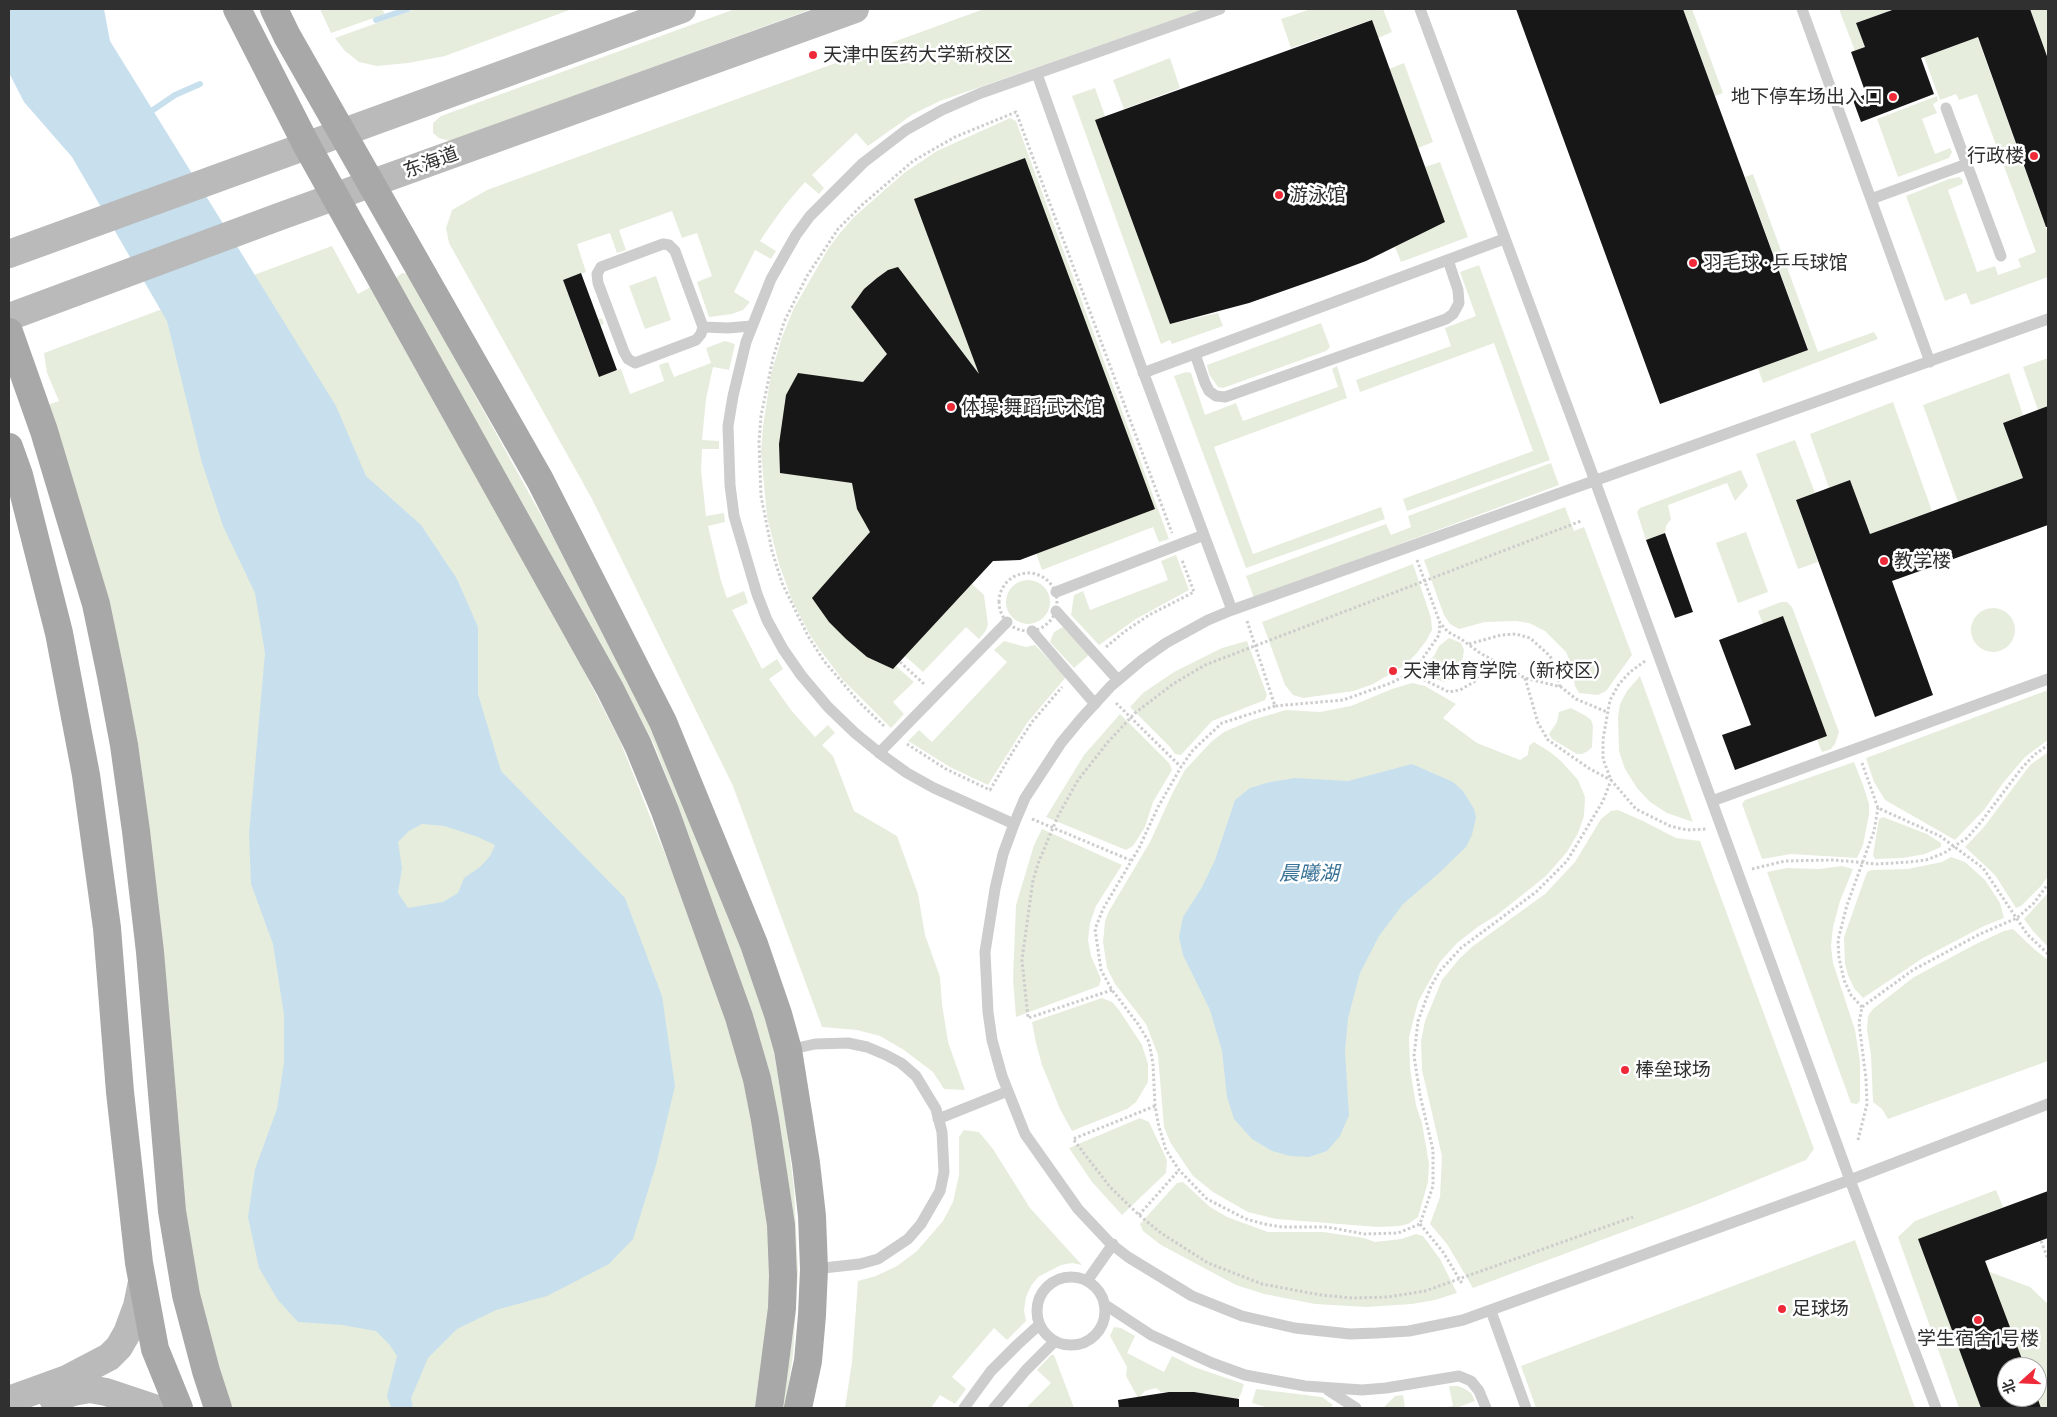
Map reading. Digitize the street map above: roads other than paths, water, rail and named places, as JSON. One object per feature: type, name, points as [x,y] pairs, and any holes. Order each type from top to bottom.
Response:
[{"type":"main road","points":[[237,9],[307,146],[596,665],[638,745],[665,811],[740,1017],[766,1120],[781,1225],[783,1276],[782,1308],[769,1408]]},
{"type":"main road","points":[[274,9],[286,36],[540,480],[663,722],[754,944],[788,1050],[806,1163],[812,1216],[814,1268],[812,1315],[808,1361],[798,1408]]},
{"type":"main road","points":[[15,252],[682,9]]},
{"type":"main road","name":"东海道","points":[[9,317],[281,216],[855,9]]},
{"type":"main road","points":[[9,332],[44,431],[96,604],[114,696],[136,831],[150,952],[172,1211],[186,1295],[206,1372],[218,1408]]},
{"type":"main road","points":[[9,447],[19,475],[59,633],[86,774],[107,928],[120,1092],[142,1282],[155,1349],[179,1408]]},
{"type":"main road","points":[[9,1400],[67,1379],[109,1356],[119,1347],[127,1333],[137,1306],[142,1282]]},
{"type":"main road","points":[[28,1408],[73,1392],[90,1390],[106,1392],[154,1408]]},
{"type":"lane","points":[[1016,819],[934,788],[907,773],[855,733],[828,707],[801,675],[767,620],[748,568],[734,516],[728,455],[728,426],[733,396],[751,326],[771,279],[796,235],[810,216],[863,163],[906,130],[927,117],[981,93],[1220,9]]},
{"type":"lane","points":[[1420,9],[1595,481],[1850,1180],[1936,1408]]},
{"type":"lane","points":[[1802,9],[1930,362]]},
{"type":"lane","points":[[1037,74],[1143,373],[1204,535],[1237,608]]},
{"type":"lane","points":[[1946,108],[2001,256]]},
{"type":"lane","points":[[1871,199],[1967,164]]},
{"type":"lane","points":[[1143,373],[1504,239]]},
{"type":"lane","points":[[663,244],[669,245],[675,251],[703,327],[701,334],[696,340],[635,363],[628,359],[624,352],[598,283],[597,274],[601,267],[663,244]]},
{"type":"lane","points":[[1194,354],[1204,383],[1209,391],[1216,396],[1224,397],[1446,319],[1452,314],[1459,303],[1458,290],[1448,260]]},
{"type":"lane","points":[[2048,319],[1237,608],[1208,620],[1166,643],[1118,680],[1094,704],[1061,742],[1026,798],[1003,854],[995,889],[986,952],[988,1012],[992,1040],[1008,1091],[1025,1134],[1078,1209],[1113,1244],[1135,1262],[1192,1296],[1242,1316],[1295,1328],[1350,1334],[1409,1331],[1463,1320],[1850,1180],[2048,1104]]},
{"type":"lane","points":[[703,327],[728,328],[751,326]]},
{"type":"lane","points":[[1056,592],[1204,535]]},
{"type":"lane","points":[[1056,611],[1118,680]]},
{"type":"lane","points":[[879,753],[1007,622]]},
{"type":"lane","points":[[1032,631],[1094,704]]},
{"type":"lane","points":[[1712,801],[2048,679]]},
{"type":"lane","points":[[788,1050],[815,1044],[848,1044],[867,1047],[901,1063],[916,1076],[936,1109],[944,1151],[944,1172],[940,1191],[921,1224],[908,1239],[878,1259],[860,1264],[814,1268]]},
{"type":"lane","points":[[938,1119],[1008,1091]]},
{"type":"lane","points":[[1087,1281],[1113,1244]]},
{"type":"lane","points":[[1071,1276],[1093,1284],[1100,1293],[1104,1304],[1105,1315],[1102,1326],[1091,1338],[1076,1345],[1054,1342],[1045,1335],[1039,1325],[1036,1314],[1037,1302],[1042,1292],[1050,1283],[1060,1278],[1071,1276]]},
{"type":"lane","points":[[1104,1304],[1151,1335],[1212,1363],[1245,1375],[1322,1387],[1362,1390],[1459,1376],[1470,1381],[1475,1386],[1486,1408]]},
{"type":"lane","points":[[1490,1311],[1526,1408]]},
{"type":"lane","points":[[964,1408],[997,1364],[1039,1325]]},
{"type":"lane","points":[[994,1408],[1026,1370],[1054,1342]]},
{"type":"lane","points":[[1322,1387],[1356,1408]]},
{"type":"water","points":[[9,9],[104,9],[110,41],[336,406],[366,476],[421,525],[457,579],[478,627],[478,694],[501,771],[625,898],[662,996],[675,1086],[656,1165],[633,1239],[609,1264],[547,1296],[496,1310],[457,1329],[428,1358],[411,1398],[413,1408],[391,1408],[387,1396],[397,1356],[389,1344],[376,1331],[342,1325],[298,1322],[278,1300],[259,1268],[248,1217],[255,1169],[277,1109],[284,1062],[284,1015],[273,944],[251,884],[249,834],[265,653],[255,593],[223,526],[202,463],[167,321],[72,157],[24,102],[9,73]],"holes":[[[422,824],[444,826],[478,837],[495,845],[490,856],[480,867],[464,878],[458,893],[443,902],[408,908],[398,893],[402,868],[398,842],[409,831]]]},
{"type":"water","name":"晨曦湖","points":[[1412,764],[1453,782],[1463,791],[1474,809],[1476,817],[1472,835],[1466,847],[1403,904],[1379,936],[1360,973],[1348,1018],[1345,1051],[1349,1115],[1340,1136],[1327,1151],[1309,1157],[1290,1156],[1272,1151],[1252,1139],[1234,1119],[1227,1097],[1222,1051],[1210,1010],[1183,955],[1179,937],[1183,917],[1202,887],[1215,860],[1235,800],[1250,788],[1270,782],[1295,778],[1348,781]]},
{"type":"waterway","points":[[376,20],[408,9]]},
{"type":"waterway","points":[[147,114],[175,95],[200,84]]},
{"type":"place","name":"天津中医药大学新校区","points":[[813,55]]},
{"type":"place","name":"地下停车场出入口","points":[[1893,97]]},
{"type":"place","name":"行政楼","points":[[2034,156]]},
{"type":"place","name":"游泳馆","points":[[1279,195]]},
{"type":"place","name":"羽毛球 · 乒乓球馆","points":[[1693,263]]},
{"type":"place","name":"体操·舞蹈·武术馆","points":[[951,407]]},
{"type":"place","name":"教学楼","points":[[1884,561]]},
{"type":"place","name":"天津体育学院（新校区）","points":[[1393,671]]},
{"type":"place","name":"棒垒球场","points":[[1625,1070]]},
{"type":"place","name":"足球场","points":[[1782,1309]]},
{"type":"place","name":"学生宿舍1号楼","points":[[1978,1320]]}]
